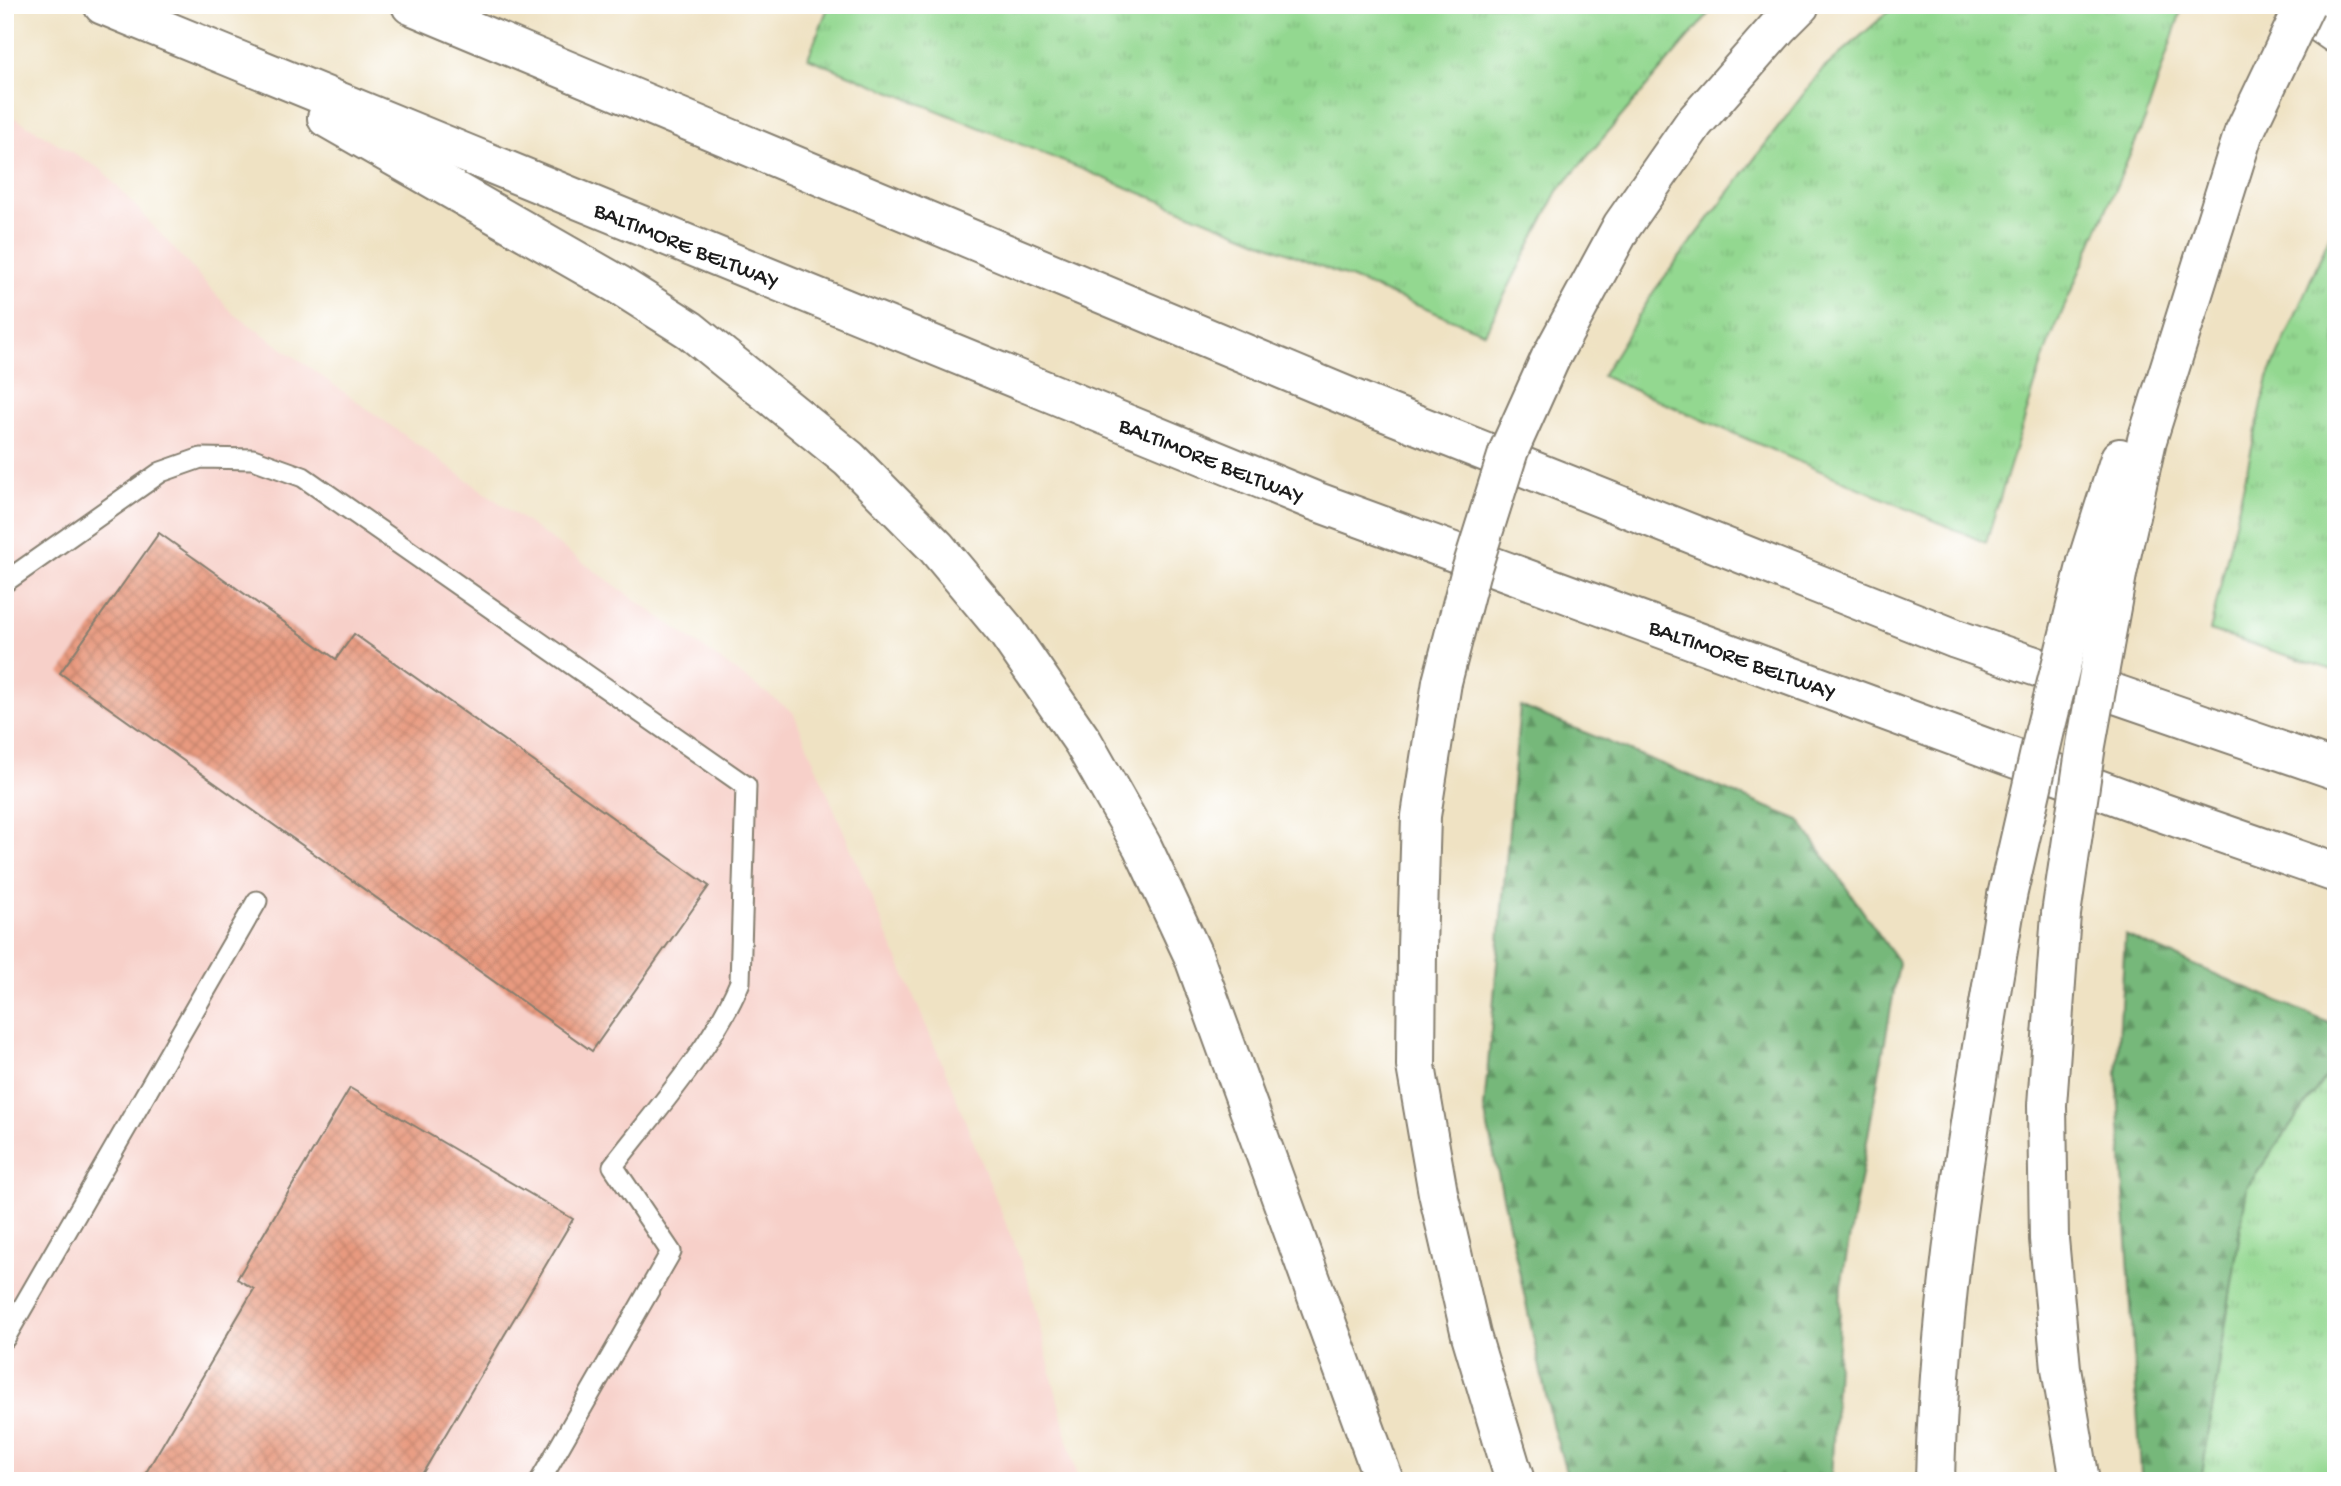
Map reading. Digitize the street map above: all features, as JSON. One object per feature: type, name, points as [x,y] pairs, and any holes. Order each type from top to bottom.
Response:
[{"type":"highway","name":"BALTIMORE BELTWAY","points":[[103,5],[1315,501],[2155,810],[2336,873]]},
{"type":"highway","points":[[411,5],[1368,404],[1931,629],[2336,770]]},
{"type":"highway","points":[[1515,1481],[1468,1322],[1438,1192],[1416,1066],[1421,816],[1442,682],[1470,574],[1509,450],[1550,359],[1622,226],[1694,123],[1800,5]]},
{"type":"highway","points":[[2294,5],[2336,34]]},
{"type":"highway","points":[[2080,1481],[2061,1368],[2049,1239],[2047,1105],[2061,914],[2086,745],[2102,568],[2129,429],[2175,302],[2243,135],[2305,5]]},
{"type":"highway","points":[[192,41],[619,285],[690,330],[849,459],[936,547],[998,621],[1083,742],[1142,846],[1193,955],[1384,1481]]},
{"type":"highway","points":[[1935,1481],[1942,1353],[1954,1242],[1969,1128],[2007,897],[2045,730],[2102,568]]},
{"type":"lane","points":[[5,582],[161,472],[201,458],[253,459],[303,477],[746,786],[740,982],[729,1009],[711,1038],[613,1166],[671,1252],[540,1481]]},
{"type":"lane","points":[[5,1338],[257,901]]},
{"type":"shaded area","points":[[5,112],[102,170],[233,313],[793,712],[947,1075],[1027,1277],[1078,1481],[5,1481]]},
{"type":"green space","points":[[829,5],[1716,5],[1558,191],[1485,333],[808,58]]},
{"type":"green space","points":[[1896,5],[2183,5],[2145,120],[2047,347],[1986,543],[1602,376],[1654,291],[1821,71]]},
{"type":"green space","points":[[2336,221],[2336,671],[2210,631],[2268,378]]},
{"type":"green space","points":[[1520,706],[1799,820],[1899,963],[1841,1286],[1831,1481],[1569,1481],[1553,1428],[1484,1109]]},
{"type":"green space","points":[[2125,935],[2336,1026],[2336,1062],[2247,1187],[2201,1481],[2143,1481],[2141,1473],[2117,1075]]},
{"type":"green space","points":[[2336,1062],[2336,1481],[2201,1481],[2247,1187]]},
{"type":"building","points":[[159,533],[336,659],[354,634],[709,886],[592,1051],[60,673]]},
{"type":"building","points":[[350,1088],[573,1219],[418,1481],[141,1481],[254,1289],[237,1279]]}]
